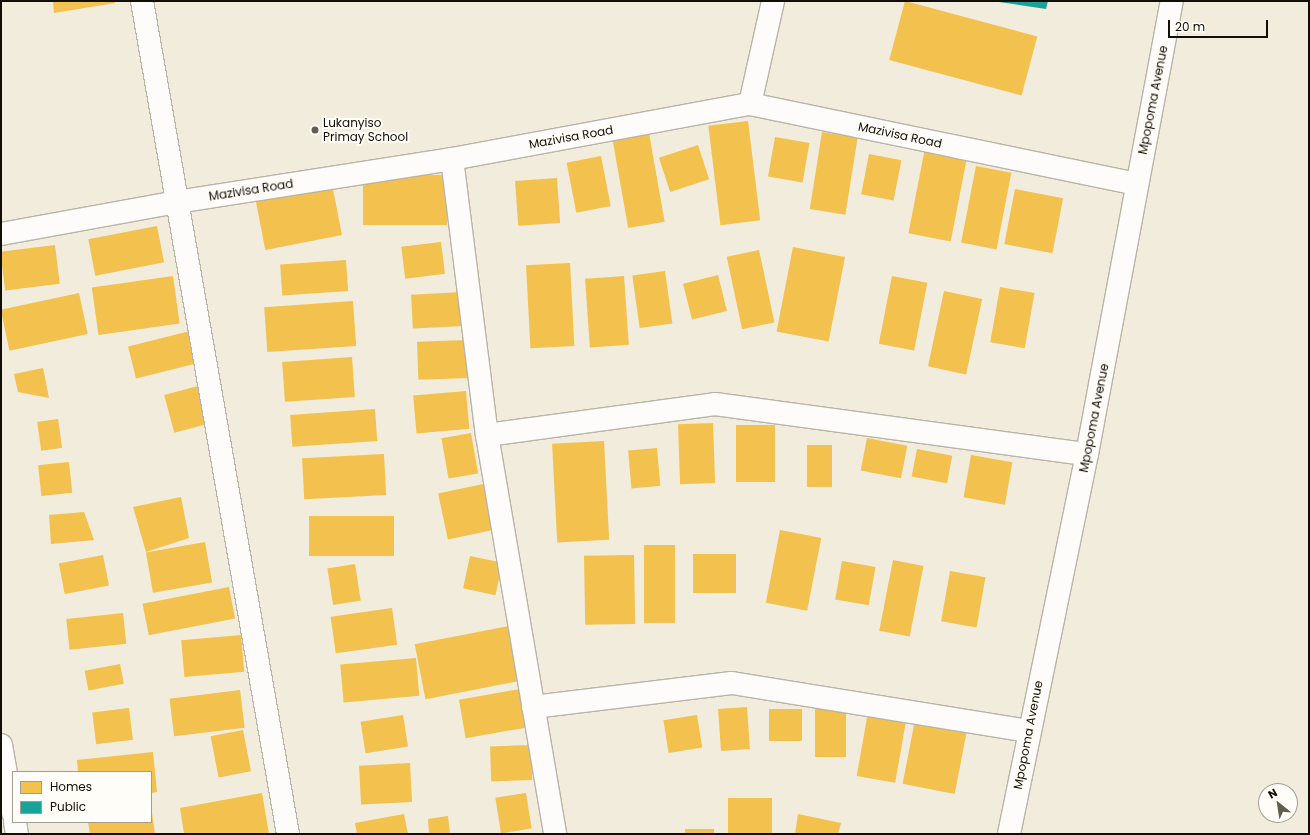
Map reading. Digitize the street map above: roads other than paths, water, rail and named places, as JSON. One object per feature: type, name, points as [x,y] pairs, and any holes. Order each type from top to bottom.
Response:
[{"type":"street","points":[[142,1],[288,834]]},
{"type":"street","points":[[750,104],[773,1]]},
{"type":"street","name":"Mpopoma Avenue","points":[[1009,834],[1087,454],[1172,1]]},
{"type":"street","name":"Mazivisa Road","points":[[1,234],[177,202],[452,159],[750,104],[1137,184]]},
{"type":"street","points":[[452,159],[487,435],[555,834]]},
{"type":"street","points":[[487,435],[716,404],[1087,454]]},
{"type":"street","points":[[533,707],[732,683],[1029,731]]},
{"type":"street","points":[[1,745],[12,807]]},
{"type":"street","points":[[15,823],[17,834]]},
{"type":"place","name":"Lukanyiso Primay School","points":[[315,130]]}]
